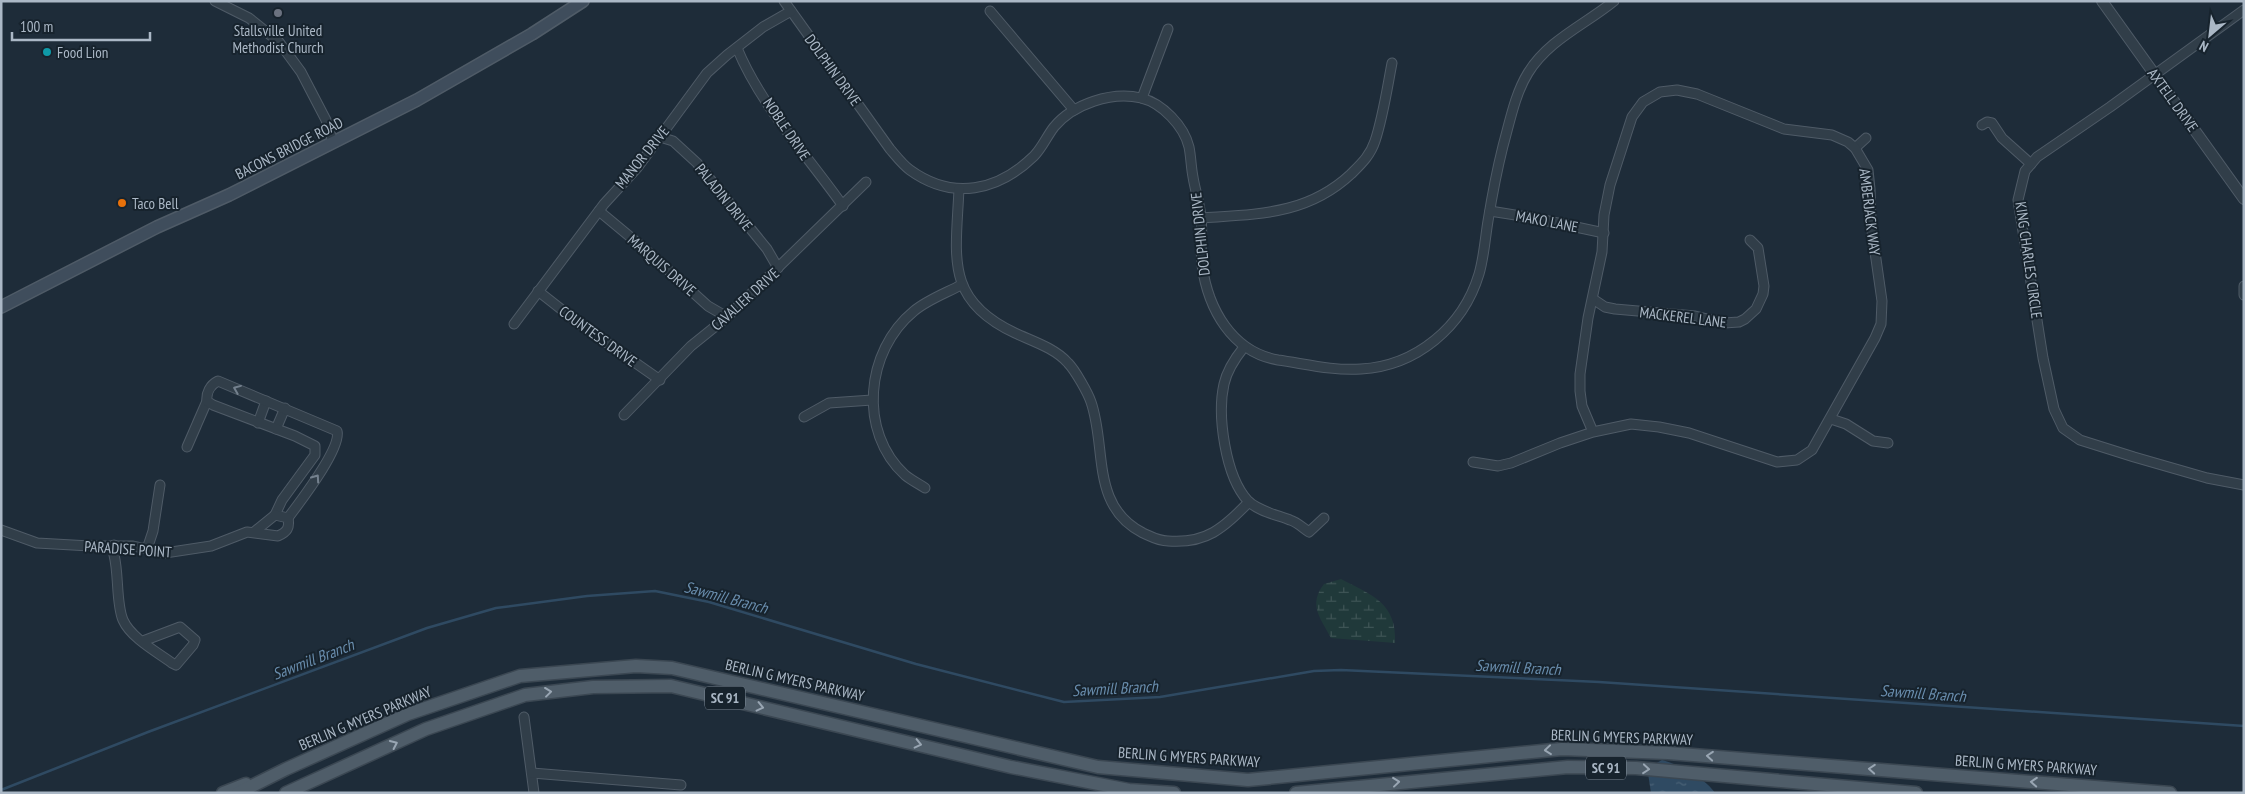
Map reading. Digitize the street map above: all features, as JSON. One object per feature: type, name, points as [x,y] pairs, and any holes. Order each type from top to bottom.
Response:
[{"type":"main road","name":"BACONS BRIDGE ROAD","points":[[1,307],[157,227],[236,191],[455,78],[583,1]]},
{"type":"main road","name":"BERLIN G MYERS PARKWAY","points":[[238,793],[286,769],[408,714],[520,676],[636,666],[672,668],[1098,767],[1248,780],[1562,749],[1668,753],[2170,793]]},
{"type":"main road","points":[[671,686],[672,668]]},
{"type":"main road","name":"SC 91","points":[[286,793],[426,729],[525,695],[593,687],[671,686],[1011,766],[1129,790],[1174,793]]},
{"type":"main road","points":[[302,793],[365,758]]},
{"type":"main road","points":[[1835,787],[1837,766]]},
{"type":"main road","name":"BERLIN G MYERS PARKWAY","points":[[1296,793],[1568,767],[1636,768],[1916,793]]},
{"type":"main road","points":[[223,793],[286,769]]},
{"type":"street","points":[[215,1],[227,3],[259,25],[279,42],[295,62],[330,128],[333,142]]},
{"type":"street","name":"DOLPHIN DRIVE","points":[[784,1],[890,149],[908,169],[932,183],[959,189],[989,186],[1014,173],[1036,154],[1055,126],[1074,110],[1096,101],[1118,96],[1142,98],[1164,110],[1180,127],[1189,145],[1201,218],[1202,262],[1206,287],[1216,312],[1228,331],[1244,346],[1267,358],[1324,368],[1345,369],[1368,368],[1414,354],[1428,346],[1446,331],[1466,303],[1480,269],[1499,158],[1511,115],[1527,74],[1549,48],[1614,1]]},
{"type":"street","name":"AXTELL DRIVE","points":[[2102,1],[2244,199]]},
{"type":"street","points":[[990,10],[1074,110]]},
{"type":"street","name":"KING CHARLES CIRCLE","points":[[2244,10],[2110,107],[2044,151],[2031,164],[2022,179],[2018,200],[2043,358],[2057,418],[2063,428],[2080,440],[2207,478],[2244,485]]},
{"type":"street","name":"MANOR DRIVE","points":[[514,324],[598,211],[637,168],[707,73],[763,27],[791,11]]},
{"type":"street","points":[[1142,98],[1168,29]]},
{"type":"street","name":"NOBLE DRIVE","points":[[738,48],[749,72],[770,106],[843,206]]},
{"type":"street","points":[[1201,218],[1259,214],[1291,208],[1315,200],[1340,184],[1366,160],[1375,142],[1392,63]]},
{"type":"street","name":"AMBERJACK WAY","points":[[1677,90],[1698,94],[1784,129],[1832,135],[1848,142],[1855,148],[1868,170],[1872,233],[1882,300],[1881,316],[1875,338],[1812,450],[1797,460],[1787,462],[1768,459],[1728,445],[1659,426],[1631,424],[1593,432],[1585,412],[1580,391],[1580,374],[1604,233],[1604,215],[1624,135],[1636,109],[1650,97],[1660,92],[1677,90]]},
{"type":"street","points":[[1982,125],[1987,122],[1992,123],[2002,138],[2031,164]]},
{"type":"street","name":"PALADIN DRIVE","points":[[660,137],[673,141],[698,163],[767,249],[778,268]]},
{"type":"street","points":[[1855,148],[1866,138]]},
{"type":"street","name":"CAVALIER DRIVE","points":[[624,415],[691,346],[728,317],[866,182]]},
{"type":"street","points":[[959,189],[957,259],[961,285],[978,308],[995,324],[1051,350],[1068,363],[1091,402],[1105,483],[1113,506],[1132,527],[1159,541],[1184,543],[1208,537],[1228,523],[1249,502]]},
{"type":"street","name":"MARQUIS DRIVE","points":[[598,211],[646,250],[708,306],[728,317]]},
{"type":"street","name":"MAKO LANE","points":[[1490,211],[1604,233]]},
{"type":"street","name":"MACKEREL LANE","points":[[1592,299],[1605,307],[1615,309],[1695,316],[1724,323],[1739,322],[1752,315],[1763,294],[1758,248],[1750,240]]},
{"type":"street","points":[[925,488],[905,475],[880,436],[874,417],[872,400],[875,377],[884,352],[898,328],[914,311],[961,285]]},
{"type":"street","points":[[2244,286],[2244,295]]},
{"type":"street","name":"COUNTESS DRIVE","points":[[538,291],[580,324],[660,380]]},
{"type":"street","points":[[1244,346],[1224,381],[1221,406],[1229,463],[1236,482],[1249,502],[1272,514],[1292,520],[1309,532],[1324,518]]},
{"type":"street","points":[[187,447],[207,401],[206,396],[210,388],[218,382],[334,429],[338,435],[324,466],[288,518],[275,515],[282,500],[315,455],[316,451],[312,444],[213,406],[207,401]]},
{"type":"street","points":[[804,417],[829,404],[872,400]]},
{"type":"street","points":[[258,423],[266,401]]},
{"type":"street","points":[[276,429],[285,408]]},
{"type":"street","points":[[1831,419],[1846,424],[1872,441],[1888,443]]},
{"type":"street","points":[[1473,462],[1498,466],[1511,464],[1560,443],[1593,432]]},
{"type":"street","points":[[147,549],[153,531],[160,485]]},
{"type":"street","name":"PARADISE POINT","points":[[254,532],[275,515]]},
{"type":"street","name":"PARADISE POINT","points":[[1,530],[37,543],[114,546],[147,549],[165,553],[210,546],[247,532],[278,536],[286,531],[289,526],[288,518]]},
{"type":"street","points":[[114,546],[122,620],[131,631],[143,641],[176,665],[194,645],[195,640],[180,628],[143,641]]},
{"type":"street","points":[[524,717],[534,793]]},
{"type":"street","points":[[532,773],[681,785]]},
{"type":"green space","points":[[1341,579],[1363,590],[1387,609],[1395,629],[1395,643],[1331,638],[1317,611],[1317,598],[1324,584]]},
{"type":"water","points":[[1662,760],[1691,773],[1705,782],[1715,793],[1651,793],[1648,773],[1655,764]]},
{"type":"waterway","name":"Sawmill Branch","points":[[1,790],[148,732],[427,628],[496,608],[587,596],[655,591],[709,602],[916,664],[1064,702],[1160,697],[1314,671],[1341,670],[1599,682],[2244,726]]},
{"type":"place","name":"Stallsville United Methodist Church","points":[[278,13]]},
{"type":"place","name":"Food Lion","points":[[47,52]]},
{"type":"place","name":"Taco Bell","points":[[122,203]]}]
